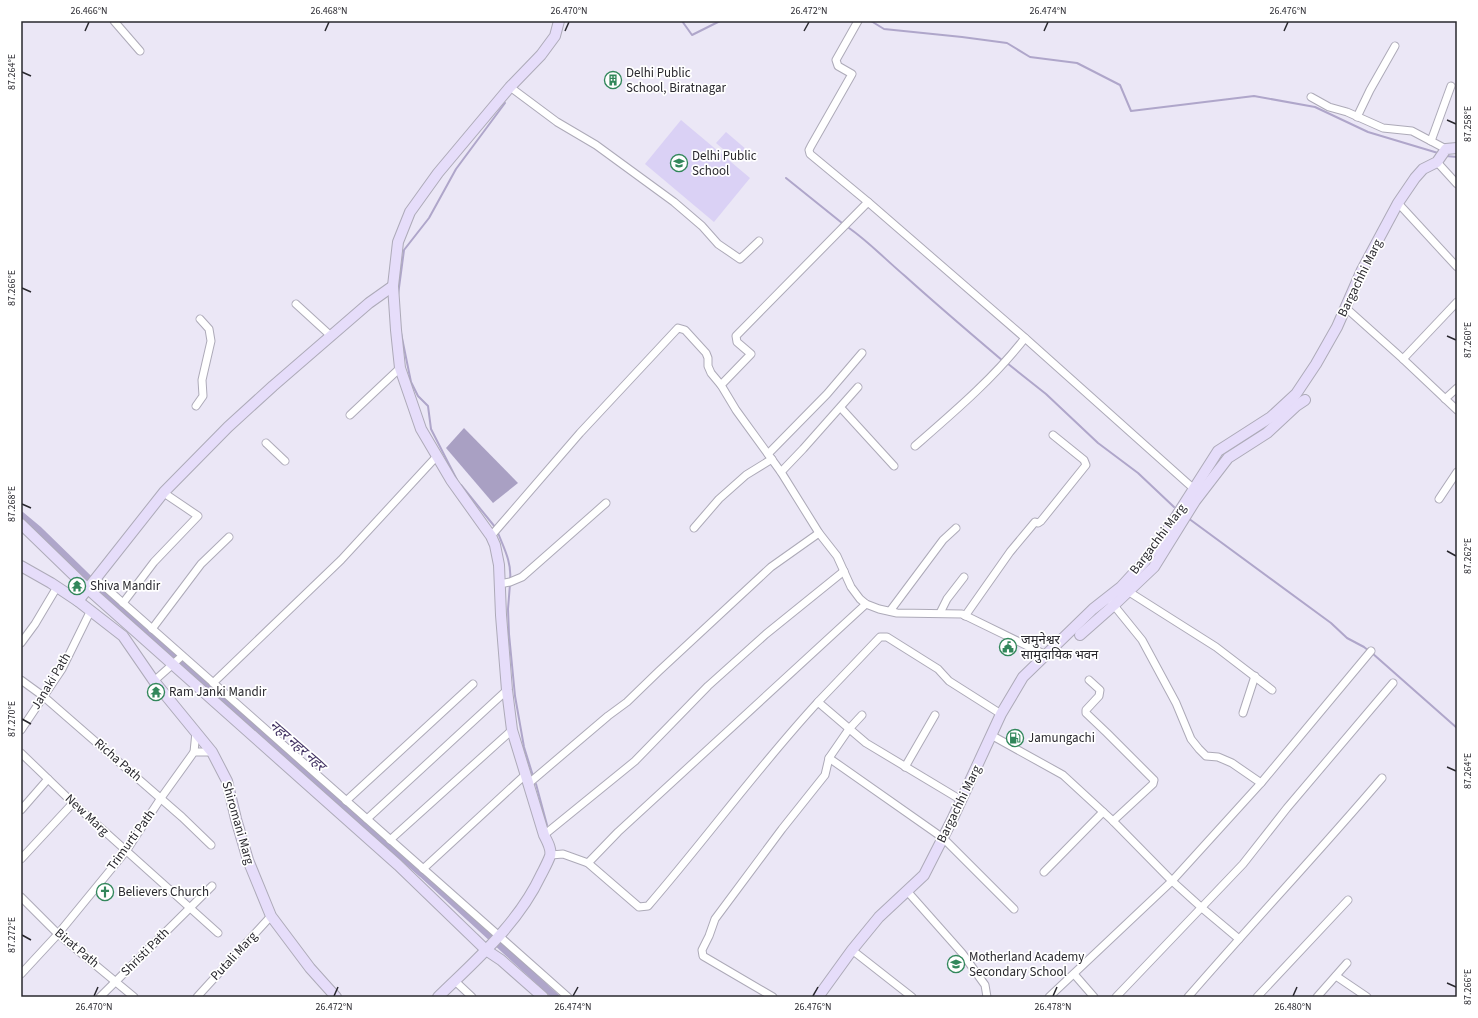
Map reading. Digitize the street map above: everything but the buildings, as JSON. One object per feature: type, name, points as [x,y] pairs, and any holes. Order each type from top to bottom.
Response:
[{"type":"street","points":[[114,21],[140,51]]},
{"type":"street","points":[[438,997],[493,943],[523,906],[536,885],[550,855],[550,848],[544,835],[512,730],[506,690],[500,615],[499,565],[495,545],[491,536],[451,480],[421,429],[400,368],[393,286],[398,242],[410,212],[438,173],[510,87],[541,55],[555,36],[559,21]]},
{"type":"street","points":[[857,21],[836,60],[838,66],[852,74],[809,150],[810,154],[868,202],[1025,338],[1194,489]]},
{"type":"street","points":[[1357,117],[1370,90],[1395,46]]},
{"type":"street","points":[[1432,141],[1451,86]]},
{"type":"street","points":[[510,87],[557,122],[596,145],[674,202],[702,226],[718,244],[740,259],[759,241]]},
{"type":"street","points":[[1310,97],[1329,107],[1383,128],[1412,132],[1432,141],[1445,150],[1457,148]]},
{"type":"street","name":"Bargachhi Marg","points":[[818,997],[879,916],[924,875],[1001,714],[1022,677],[1093,609],[1111,602],[1125,589],[1165,534],[1218,451],[1272,416],[1296,394],[1316,364],[1346,308],[1362,270],[1398,203],[1411,182],[1423,169],[1438,161],[1445,150]]},
{"type":"street","points":[[1438,161],[1457,184]]},
{"type":"street","points":[[721,385],[751,354],[737,342],[736,336],[868,202]]},
{"type":"street","points":[[1398,203],[1457,267]]},
{"type":"street","points":[[78,601],[164,494],[228,427],[377,296],[393,286]]},
{"type":"street","points":[[296,304],[332,336]]},
{"type":"street","points":[[1403,359],[1456,306]]},
{"type":"street","points":[[1346,308],[1457,410]]},
{"type":"street","points":[[196,406],[203,396],[202,380],[210,341],[209,329],[200,319]]},
{"type":"street","points":[[491,536],[580,433],[678,328],[685,330],[706,353],[708,358],[708,366],[711,373],[770,456],[820,533],[837,556],[854,593],[866,604],[890,611],[940,613],[965,616],[1046,655]]},
{"type":"street","points":[[915,446],[959,408],[999,369],[1010,358],[1025,338]]},
{"type":"street","points":[[694,528],[719,499],[770,456],[862,353]]},
{"type":"street","points":[[350,415],[400,368]]},
{"type":"street","points":[[781,472],[858,388]]},
{"type":"street","points":[[1445,398],[1457,388]]},
{"type":"street","points":[[1272,690],[1216,647],[1125,589],[1154,567],[1195,501],[1228,458],[1267,433],[1296,406],[1305,400]]},
{"type":"street","points":[[840,408],[894,466]]},
{"type":"street","points":[[965,616],[1034,522],[1038,523],[1041,521],[1086,464],[1084,460],[1053,435]]},
{"type":"street","points":[[266,443],[285,461]]},
{"type":"street","points":[[213,683],[341,560],[437,456]]},
{"type":"street","points":[[1439,499],[1457,472]]},
{"type":"street","points":[[123,603],[154,562],[198,516],[164,494]]},
{"type":"street","points":[[500,584],[522,577],[606,503]]},
{"type":"street","points":[[21,524],[92,584],[172,664],[398,864],[493,943],[568,997]]},
{"type":"street","points":[[890,611],[943,540],[956,528]]},
{"type":"street","points":[[423,869],[527,779],[627,702],[771,567],[820,533]]},
{"type":"street","points":[[152,629],[201,564],[229,538]]},
{"type":"street","name":"Shiromani Marg","points":[[21,566],[78,601],[123,636],[154,681],[212,752],[227,781],[236,820],[248,860],[271,916],[310,968],[336,997]]},
{"type":"street","points":[[544,835],[635,761],[708,686],[766,634],[844,572]]},
{"type":"street","points":[[940,613],[947,598],[964,577]]},
{"type":"street","points":[[92,584],[123,603],[423,869],[493,943],[501,960],[543,997]]},
{"type":"street","points":[[21,643],[35,624],[57,587]]},
{"type":"street","points":[[1080,635],[1111,602],[1142,640],[1176,703],[1191,739],[1198,749],[1206,756],[1218,757],[1232,763],[1262,783]]},
{"type":"street","points":[[588,863],[618,832],[866,604]]},
{"type":"street","name":"Janaki Path","points":[[21,730],[62,669],[91,610]]},
{"type":"street","points":[[550,855],[563,854],[588,863],[639,906],[648,906],[774,752],[818,702],[880,637],[887,637],[930,664],[948,681],[1001,714]]},
{"type":"street","points":[[1049,997],[1172,881],[1262,783],[1371,652]]},
{"type":"street","points":[[154,681],[182,656]]},
{"type":"street","points":[[1243,713],[1255,676]]},
{"type":"street","name":"Richa Path","points":[[21,680],[43,696],[161,798],[211,845]]},
{"type":"street","points":[[1089,680],[1100,690],[1099,696],[1086,710],[1086,713],[1154,780],[1153,784],[1113,821]]},
{"type":"street","points":[[346,800],[473,684]]},
{"type":"street","points":[[1116,997],[1243,864],[1287,808],[1393,684]]},
{"type":"street","points":[[366,819],[506,690]]},
{"type":"street","points":[[818,702],[866,744],[961,800]]},
{"type":"street","points":[[905,767],[935,715]]},
{"type":"street","points":[[773,997],[703,956],[702,950],[715,920],[782,829],[825,775],[829,758],[849,729],[862,716]]},
{"type":"street","points":[[390,840],[512,730]]},
{"type":"street","points":[[196,732],[194,752],[212,752]]},
{"type":"street","points":[[991,735],[1063,774],[1113,821],[1172,881],[1239,939]]},
{"type":"street","name":"Trimurti Path","points":[[21,974],[58,934],[126,851],[194,752]]},
{"type":"street","name":"New Marg","points":[[21,753],[126,851],[218,933]]},
{"type":"street","points":[[829,758],[943,838],[1014,908]]},
{"type":"street","points":[[1188,997],[1338,830],[1382,778]]},
{"type":"street","points":[[21,810],[48,779]]},
{"type":"street","points":[[21,859],[74,803]]},
{"type":"street","points":[[1044,872],[1103,812]]},
{"type":"street","points":[[190,907],[212,886]]},
{"type":"street","points":[[908,891],[962,953],[985,985],[987,997]]},
{"type":"street","name":"Birat Path","points":[[21,898],[58,934],[134,997]]},
{"type":"street","points":[[1257,997],[1348,900]]},
{"type":"street","name":"Shristi Path","points":[[100,997],[190,907]]},
{"type":"street","name":"Putali Marg","points":[[197,997],[271,916]]},
{"type":"street","points":[[852,950],[912,997]]},
{"type":"street","points":[[1317,997],[1347,963]]},
{"type":"street","points":[[1074,974],[1094,997]]},
{"type":"street","points":[[1336,976],[1366,997]]},
{"type":"street","points":[[455,980],[472,997]]},
{"type":"shaded area","points":[[681,120],[750,178],[714,222],[645,164]]},
{"type":"shaded area","points":[[726,132],[747,150],[737,161],[716,143]]},
{"type":"shaded area","points":[[464,428],[518,483],[493,503],[446,448]]},
{"type":"waterway","points":[[682,21],[692,35],[720,21]]},
{"type":"waterway","points":[[871,21],[884,29],[1007,43],[1030,57],[1077,63],[1120,85],[1131,111],[1254,96],[1315,107],[1368,132],[1438,153]]},
{"type":"waterway","points":[[398,295],[404,250],[429,218],[456,169],[505,103]]},
{"type":"waterway","points":[[1446,156],[1457,157]]},
{"type":"waterway","points":[[786,178],[842,223]]},
{"type":"waterway","points":[[849,228],[1003,361]]},
{"type":"waterway","points":[[401,333],[411,382],[418,396],[428,406],[431,429],[457,480]]},
{"type":"waterway","points":[[1007,363],[1046,394],[1098,443],[1138,473],[1174,507]]},
{"type":"waterway","points":[[461,485],[495,527]]},
{"type":"waterway","name":"नहर नहर नहर","points":[[21,515],[39,530],[118,607],[422,874],[556,997]]},
{"type":"waterway","points":[[1188,518],[1331,623],[1347,638],[1369,651]]},
{"type":"waterway","points":[[498,533],[509,562],[510,580]]},
{"type":"waterway","points":[[510,584],[508,609],[509,634],[515,696],[524,747],[533,776]]},
{"type":"waterway","points":[[1372,653],[1457,728]]},
{"type":"waterway","points":[[536,784],[547,825]]},
{"type":"place","name":"Delhi Public School, Biratnagar","points":[[613,80]]},
{"type":"place","name":"Delhi Public School","points":[[679,163]]},
{"type":"place","name":"Shiva Mandir","points":[[77,586]]},
{"type":"place","name":"जमुनेश्वर सामुदायिक भवन","points":[[1008,647]]},
{"type":"place","name":"Ram Janki Mandir","points":[[156,692]]},
{"type":"place","name":"Jamungachi","points":[[1015,738]]},
{"type":"place","name":"Believers Church","points":[[105,892]]},
{"type":"place","name":"Motherland Academy Secondary School","points":[[956,964]]}]
